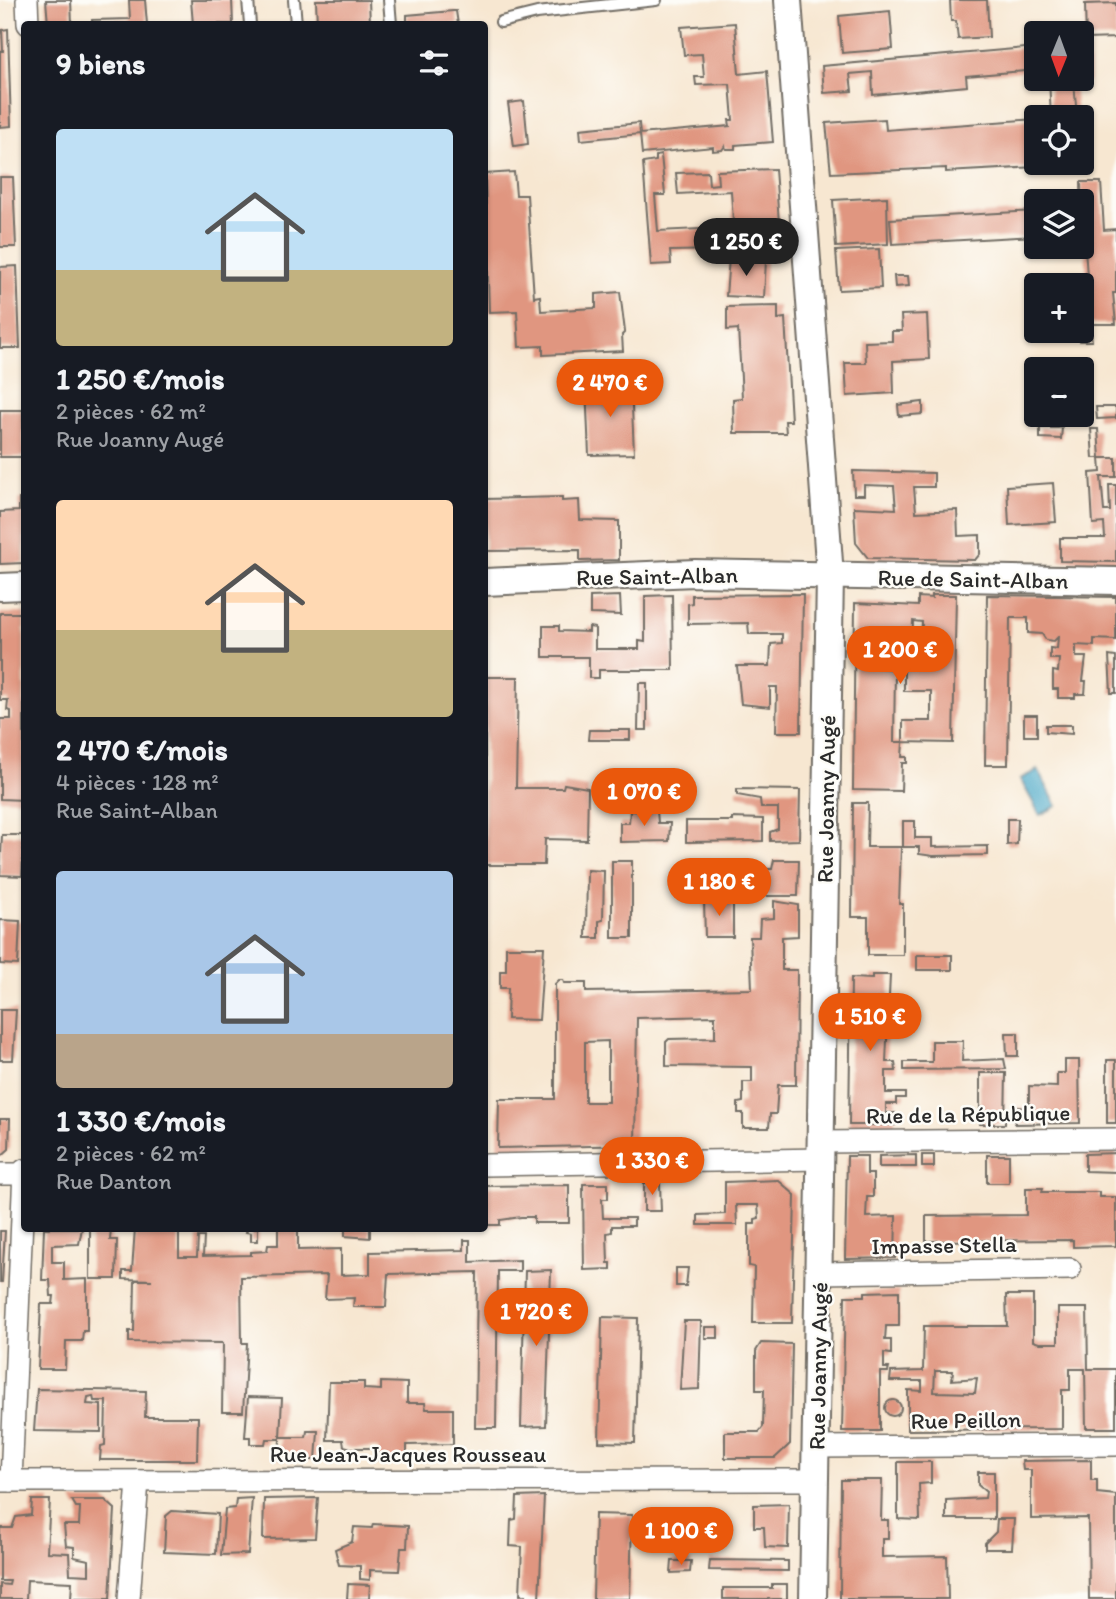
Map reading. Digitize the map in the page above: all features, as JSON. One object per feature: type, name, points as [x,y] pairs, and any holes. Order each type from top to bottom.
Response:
[{"type":"street","points":[[27,0],[29,21]]},
{"type":"street","name":"Rue Joanny Augé","points":[[788,0],[830,576],[813,1599]]},
{"type":"street","name":"Rue Saint-Alban","points":[[488,582],[695,573],[830,576]]},
{"type":"street","name":"Rue de Saint-Alban","points":[[830,576],[1116,581]]},
{"type":"street","points":[[0,587],[21,586]]},
{"type":"street","name":"Rue de la République","points":[[488,1166],[1116,1139]]},
{"type":"street","points":[[0,1174],[21,1173]]},
{"type":"street","points":[[6,1481],[21,1224]]},
{"type":"street","name":"Impasse Stella","points":[[820,1273],[1070,1269]]},
{"type":"street","name":"Rue Peillon","points":[[817,1447],[1116,1445]]},
{"type":"street","name":"Rue Jean-Jacques Rousseau","points":[[6,1481],[816,1480]]},
{"type":"street","points":[[129,1599],[138,1481]]},
{"type":"lane","points":[[248,0],[250,21]]},
{"type":"lane","points":[[294,0],[296,21]]},
{"type":"lane","points":[[389,0],[391,21]]},
{"type":"lane","points":[[501,22],[537,13],[656,0]]},
{"type":"water","points":[[1038,770],[1057,806],[1040,815],[1020,779]]},
{"type":"building","points":[[46,0],[71,0],[72,21],[48,21]]},
{"type":"building","points":[[129,0],[145,0],[147,21],[92,21],[92,20],[130,19]]},
{"type":"building","points":[[191,0],[232,0],[233,21],[193,21]]},
{"type":"building","points":[[316,0],[369,0],[370,21],[317,21]]},
{"type":"building","points":[[950,0],[987,0],[989,37],[958,39],[956,21],[951,21]]},
{"type":"building","points":[[1116,3],[1116,38],[1094,39],[1094,21],[1085,21],[1085,4]]},
{"type":"building","points":[[456,11],[458,21],[407,21],[407,15]]},
{"type":"building","points":[[890,11],[893,49],[842,53],[839,16]]},
{"type":"building","points":[[735,23],[739,74],[767,71],[773,142],[735,145],[735,149],[726,149],[725,146],[722,150],[713,151],[713,147],[642,154],[640,134],[730,126],[729,120],[733,120],[730,84],[696,85],[695,77],[704,77],[702,54],[684,55],[681,27]]},
{"type":"building","points":[[8,29],[11,126],[0,127],[0,51],[3,51],[2,30]]},
{"type":"building","points":[[1024,48],[1024,71],[966,76],[967,86],[873,95],[872,72],[850,74],[852,91],[824,93],[822,66]]},
{"type":"building","points":[[1050,91],[1075,91],[1076,105],[1050,105]]},
{"type":"building","points":[[524,101],[528,144],[514,146],[508,103]]},
{"type":"building","points":[[885,119],[886,130],[1024,120],[1024,168],[946,172],[946,168],[831,173],[826,123]]},
{"type":"building","points":[[639,123],[640,134],[581,140],[580,129]]},
{"type":"building","points":[[661,155],[665,195],[655,195],[658,231],[721,228],[720,250],[670,251],[671,264],[651,265],[643,163],[656,161],[656,156]]},
{"type":"building","points":[[775,169],[781,250],[735,251],[731,191],[678,194],[676,173],[708,172],[709,185],[718,184],[717,171]]},
{"type":"building","points":[[514,172],[516,195],[527,195],[534,297],[540,296],[541,311],[596,308],[596,294],[620,292],[625,332],[622,335],[623,351],[543,355],[543,346],[519,347],[517,311],[489,312],[488,174]]},
{"type":"building","points":[[0,177],[13,177],[16,247],[0,247]]},
{"type":"building","points":[[1081,182],[1101,182],[1104,230],[1116,229],[1116,293],[1113,293],[1116,324],[1094,324],[1094,273],[1087,273],[1086,259],[1094,259],[1094,189],[1081,189]]},
{"type":"building","points":[[887,197],[888,244],[836,247],[833,200]]},
{"type":"building","points":[[1024,212],[1024,237],[892,244],[890,219]]},
{"type":"building","points":[[879,249],[881,288],[839,290],[836,251]]},
{"type":"building","points":[[729,258],[766,260],[764,298],[726,296]]},
{"type":"building","points":[[17,266],[20,348],[0,348],[0,267]]},
{"type":"building","points":[[894,276],[908,276],[909,286],[895,287]]},
{"type":"building","points":[[778,306],[778,319],[785,318],[791,421],[785,421],[786,433],[734,433],[733,399],[742,398],[741,378],[738,329],[727,330],[727,307]]},
{"type":"building","points":[[927,314],[929,359],[893,361],[894,393],[847,396],[845,363],[866,363],[865,342],[892,341],[892,331],[902,331],[901,315]]},
{"type":"building","points":[[631,383],[634,454],[589,455],[586,386]]},
{"type":"building","points":[[923,402],[923,414],[899,416],[898,405]]},
{"type":"building","points":[[1096,407],[1116,407],[1116,418],[1097,419]]},
{"type":"building","points":[[0,410],[21,410],[21,457],[0,457]]},
{"type":"building","points":[[1040,428],[1062,428],[1061,439],[1040,438]]},
{"type":"building","points":[[1091,429],[1098,429],[1100,458],[1093,458]]},
{"type":"building","points":[[1100,458],[1116,458],[1116,477],[1101,477],[1104,511],[1110,511],[1109,485],[1116,485],[1116,562],[1060,561],[1060,538],[1105,538],[1104,523],[1093,524],[1090,473],[1101,472]]},
{"type":"building","points":[[853,471],[934,473],[934,487],[914,487],[916,512],[957,510],[958,536],[980,535],[980,554],[975,560],[868,558],[856,543],[854,507],[896,509],[894,486],[864,485],[864,495],[854,495]]},
{"type":"building","points":[[1053,483],[1056,522],[1009,525],[1007,486]]},
{"type":"building","points":[[562,497],[562,501],[579,500],[580,520],[619,521],[619,560],[580,561],[580,550],[488,551],[488,499]]},
{"type":"building","points":[[21,499],[21,563],[0,564],[0,512],[19,511]]},
{"type":"building","points":[[803,594],[801,732],[776,732],[777,687],[770,687],[770,707],[741,704],[737,666],[770,666],[771,644],[782,643],[782,634],[749,634],[748,623],[688,624],[688,604],[692,603],[692,595]]},
{"type":"building","points":[[672,595],[673,670],[599,670],[599,678],[589,678],[589,657],[543,657],[543,626],[559,626],[559,631],[589,632],[589,627],[595,628],[595,649],[639,649],[639,641],[645,642],[645,596]]},
{"type":"building","points":[[956,595],[953,743],[903,742],[902,757],[907,757],[907,763],[902,763],[901,791],[853,790],[855,603],[918,606],[918,597]],"holes":[[[913,621],[922,622],[921,646],[926,646],[926,659],[901,659],[900,669],[904,669],[904,691],[931,691],[931,721],[903,721],[903,742],[894,742],[895,669],[875,668],[877,644],[912,646]]]},
{"type":"building","points":[[987,595],[1116,597],[1116,640],[1094,639],[1094,646],[1076,645],[1076,657],[1086,657],[1083,681],[1086,681],[1085,694],[1075,694],[1075,698],[1058,698],[1058,689],[1053,689],[1053,671],[1058,672],[1059,659],[1050,659],[1050,648],[1057,649],[1058,637],[1054,641],[1046,640],[1042,634],[1028,633],[1028,618],[1010,618],[1008,765],[985,765]]},
{"type":"building","points":[[620,596],[621,615],[590,614],[590,597]]},
{"type":"building","points":[[0,613],[21,613],[21,800],[0,799],[0,719],[11,719],[11,711],[7,710],[8,700],[0,700]]},
{"type":"building","points":[[1109,656],[1116,657],[1116,693],[1111,693]]},
{"type":"building","points":[[488,677],[518,677],[516,788],[563,788],[564,784],[588,788],[587,840],[545,839],[544,865],[488,865]]},
{"type":"building","points":[[639,683],[647,683],[647,730],[638,730]]},
{"type":"building","points":[[1024,715],[1037,715],[1037,736],[1024,736]]},
{"type":"building","points":[[1046,725],[1072,725],[1072,734],[1046,732]]},
{"type":"building","points":[[589,730],[630,730],[630,740],[588,740]]},
{"type":"building","points":[[737,789],[800,790],[799,840],[770,841],[770,832],[778,829],[778,808],[761,808],[760,799],[737,795]]},
{"type":"building","points":[[853,803],[868,803],[867,847],[901,847],[899,904],[903,904],[903,955],[868,955],[868,917],[852,917]]},
{"type":"building","points":[[630,811],[657,811],[658,823],[670,823],[669,841],[620,842],[620,823],[629,823]]},
{"type":"building","points":[[732,818],[763,819],[763,841],[686,842],[686,821],[732,821]]},
{"type":"building","points":[[1007,819],[1018,819],[1017,844],[1007,845]]},
{"type":"building","points":[[903,821],[915,821],[915,838],[932,838],[932,847],[988,846],[988,855],[919,854],[919,847],[903,847]]},
{"type":"building","points":[[2,835],[21,835],[21,876],[0,875]]},
{"type":"building","points":[[774,860],[799,860],[798,896],[754,896],[754,886],[748,886],[749,869],[772,869]]},
{"type":"building","points":[[612,861],[632,861],[632,938],[612,938]]},
{"type":"building","points":[[587,870],[604,871],[603,920],[599,921],[599,938],[586,938]]},
{"type":"building","points":[[704,900],[733,900],[733,937],[705,937]]},
{"type":"building","points":[[774,901],[798,905],[798,936],[782,937],[782,970],[797,970],[796,1085],[778,1085],[776,1114],[770,1114],[769,1128],[743,1128],[743,1113],[738,1113],[738,1103],[743,1102],[743,1082],[752,1082],[752,1067],[666,1066],[666,1042],[669,1039],[715,1038],[715,1016],[637,1018],[635,1145],[498,1148],[499,1099],[555,1099],[555,984],[559,980],[564,983],[586,983],[586,992],[752,989],[750,937],[759,937],[760,919],[774,918]],"holes":[[[608,1041],[608,1102],[585,1102],[585,1042]]]},
{"type":"building","points":[[0,920],[20,921],[18,965],[0,964]]},
{"type":"building","points":[[506,947],[544,947],[539,1020],[507,1019],[508,988],[500,988],[500,971],[506,971]]},
{"type":"building","points":[[917,955],[952,955],[952,970],[917,970]]},
{"type":"building","points":[[872,975],[890,975],[886,1062],[895,1062],[896,1071],[886,1071],[886,1093],[905,1093],[905,1098],[896,1098],[896,1104],[886,1104],[886,1113],[895,1113],[895,1125],[849,1125],[851,978],[872,979]]},
{"type":"building","points":[[0,1010],[16,1010],[13,1060],[0,1060]]},
{"type":"building","points":[[1006,1033],[1018,1033],[1018,1056],[1007,1056]]},
{"type":"building","points":[[932,1041],[963,1041],[962,1061],[1004,1059],[1006,1069],[904,1070],[904,1062],[932,1062]]},
{"type":"building","points":[[1065,1060],[1079,1060],[1080,1123],[1015,1124],[1015,1107],[1029,1108],[1029,1086],[1057,1087],[1057,1073],[1065,1073]]},
{"type":"building","points":[[1107,1060],[1116,1060],[1116,1123],[1107,1123]]},
{"type":"building","points":[[980,1073],[1006,1073],[1005,1124],[980,1124]]},
{"type":"building","points":[[0,1119],[10,1119],[9,1149],[0,1157]]},
{"type":"building","points":[[1116,1153],[1116,1172],[1085,1171],[1085,1154]]},
{"type":"building","points":[[916,1155],[916,1167],[879,1167],[879,1156]]},
{"type":"building","points":[[922,1155],[934,1155],[934,1167],[922,1167]]},
{"type":"building","points":[[987,1155],[1009,1155],[1009,1183],[987,1183]]},
{"type":"building","points":[[847,1156],[867,1156],[867,1174],[873,1174],[873,1197],[867,1197],[866,1217],[896,1216],[895,1258],[845,1259]]},
{"type":"building","points":[[778,1180],[795,1195],[792,1323],[753,1323],[754,1267],[749,1266],[749,1224],[755,1224],[755,1219],[759,1218],[758,1205],[736,1205],[737,1225],[698,1225],[698,1215],[725,1214],[725,1182]]},
{"type":"building","points":[[644,1183],[660,1183],[661,1211],[644,1211]]},
{"type":"building","points":[[583,1184],[608,1184],[608,1199],[602,1199],[603,1218],[634,1218],[634,1226],[612,1226],[612,1232],[607,1233],[608,1263],[611,1263],[611,1269],[584,1270]]},
{"type":"building","points":[[569,1185],[569,1223],[534,1223],[534,1217],[521,1217],[500,1220],[500,1225],[488,1225],[488,1186]]},
{"type":"building","points":[[1026,1188],[1043,1188],[1042,1192],[1099,1192],[1099,1197],[1116,1197],[1116,1246],[1073,1247],[1073,1240],[926,1241],[926,1216],[1026,1215]]},
{"type":"building","points":[[0,1231],[5,1231],[2,1282],[0,1282]]},
{"type":"building","points":[[44,1232],[81,1232],[79,1244],[52,1245],[52,1262],[64,1262],[64,1280],[87,1279],[87,1331],[83,1331],[82,1341],[66,1341],[65,1369],[38,1369],[41,1304],[53,1304],[54,1296],[51,1296],[50,1280],[42,1280]]},
{"type":"building","points":[[90,1232],[111,1232],[110,1240],[117,1240],[116,1279],[90,1279]]},
{"type":"building","points":[[135,1232],[179,1232],[179,1257],[197,1257],[198,1237],[204,1237],[203,1256],[251,1255],[251,1252],[267,1251],[268,1245],[278,1245],[278,1232],[298,1232],[298,1250],[341,1249],[341,1275],[370,1274],[370,1252],[464,1250],[464,1240],[470,1240],[470,1262],[520,1260],[520,1271],[498,1271],[496,1428],[475,1428],[477,1272],[388,1274],[386,1307],[353,1307],[354,1298],[325,1299],[327,1275],[241,1277],[242,1343],[247,1343],[243,1412],[222,1412],[223,1343],[129,1342],[129,1331],[134,1331],[135,1280],[152,1280],[123,1279],[123,1271],[132,1271]]},
{"type":"building","points":[[246,1232],[258,1232],[258,1241],[251,1241],[251,1233]]},
{"type":"building","points":[[345,1232],[370,1232],[370,1238],[345,1236]]},
{"type":"building","points":[[676,1268],[688,1268],[686,1286],[676,1286]]},
{"type":"building","points":[[551,1270],[546,1426],[521,1427],[525,1271]]},
{"type":"building","points":[[899,1291],[899,1326],[886,1326],[885,1340],[891,1340],[891,1354],[884,1353],[884,1368],[889,1368],[888,1372],[880,1372],[880,1431],[842,1431],[845,1296],[865,1296],[865,1292]]},
{"type":"building","points":[[1006,1295],[1033,1295],[1033,1341],[1039,1343],[1058,1343],[1058,1308],[1087,1308],[1088,1369],[1116,1369],[1116,1428],[1086,1428],[1085,1369],[1070,1369],[1070,1390],[1062,1390],[1062,1429],[908,1430],[908,1390],[922,1391],[922,1381],[890,1381],[891,1372],[923,1371],[924,1326],[1007,1326]],"holes":[[[935,1371],[953,1371],[952,1380],[977,1378],[975,1393],[934,1392]]]},
{"type":"building","points":[[602,1317],[638,1318],[635,1443],[599,1442]]},
{"type":"building","points":[[684,1321],[701,1321],[699,1389],[680,1390]]},
{"type":"building","points":[[705,1327],[718,1327],[718,1338],[705,1338]]},
{"type":"building","points":[[761,1343],[792,1344],[790,1444],[775,1458],[725,1458],[725,1432],[759,1432],[763,1427],[764,1390],[756,1390],[756,1351]]},
{"type":"building","points":[[329,1382],[364,1382],[364,1389],[381,1390],[381,1382],[407,1383],[407,1403],[425,1403],[426,1409],[453,1409],[453,1444],[407,1445],[407,1460],[377,1460],[378,1448],[351,1448],[344,1446],[343,1440],[327,1440]]},
{"type":"building","points":[[37,1389],[146,1391],[145,1417],[198,1417],[197,1460],[100,1460],[101,1446],[105,1445],[106,1401],[94,1401],[93,1396],[88,1397],[87,1404],[101,1405],[101,1432],[34,1431]]},
{"type":"building","points":[[248,1397],[282,1398],[280,1437],[306,1437],[307,1431],[318,1431],[316,1460],[279,1460],[280,1439],[266,1439],[265,1444],[250,1444],[250,1437],[245,1437]]},
{"type":"building","points":[[893,1400],[901,1408],[893,1416],[885,1408]]},
{"type":"building","points":[[1091,1460],[1091,1480],[1097,1480],[1097,1493],[1116,1495],[1116,1599],[1089,1599],[1088,1518],[1031,1519],[1031,1470],[1023,1470],[1022,1461]]},
{"type":"building","points":[[898,1462],[931,1462],[931,1483],[919,1484],[920,1520],[898,1519]]},
{"type":"building","points":[[978,1472],[994,1472],[994,1519],[946,1519],[946,1500],[985,1498],[986,1492],[978,1485]]},
{"type":"building","points":[[841,1480],[882,1480],[881,1520],[888,1520],[888,1539],[882,1539],[882,1557],[947,1556],[948,1599],[840,1599]]},
{"type":"building","points":[[544,1496],[539,1599],[526,1599],[526,1595],[520,1595],[522,1547],[510,1546],[511,1520],[516,1519],[517,1497]]},
{"type":"building","points":[[252,1498],[248,1554],[221,1555],[225,1509],[235,1508],[236,1499]]},
{"type":"building","points":[[318,1498],[315,1538],[263,1539],[264,1499]]},
{"type":"building","points":[[32,1500],[50,1500],[47,1552],[69,1553],[70,1574],[89,1575],[89,1560],[74,1557],[74,1547],[66,1546],[64,1525],[79,1525],[80,1507],[76,1507],[72,1500],[105,1500],[115,1509],[110,1599],[71,1599],[72,1582],[27,1580],[26,1599],[0,1599],[0,1584],[9,1585],[10,1581],[0,1581],[0,1528],[12,1528],[16,1517],[31,1515]]},
{"type":"building","points":[[789,1504],[788,1548],[765,1547],[764,1527],[754,1527],[754,1505]]},
{"type":"building","points":[[172,1511],[218,1514],[216,1554],[164,1552],[166,1516]]},
{"type":"building","points":[[595,1514],[632,1515],[630,1599],[593,1599]]},
{"type":"building","points":[[997,1519],[1014,1519],[1012,1549],[985,1549],[985,1543],[996,1532]]},
{"type":"building","points":[[373,1524],[408,1526],[407,1548],[401,1548],[399,1571],[370,1570],[370,1580],[360,1579],[360,1566],[339,1565],[335,1549],[352,1542],[354,1527],[372,1528]]},
{"type":"building","points":[[710,1560],[788,1561],[788,1571],[709,1570]]},
{"type":"building","points":[[672,1561],[691,1561],[690,1572],[671,1573]]},
{"type":"building","points":[[348,1584],[370,1585],[369,1599],[347,1599]]},
{"type":"building","points":[[772,1584],[787,1584],[787,1599],[723,1599],[723,1588],[772,1588]]}]
